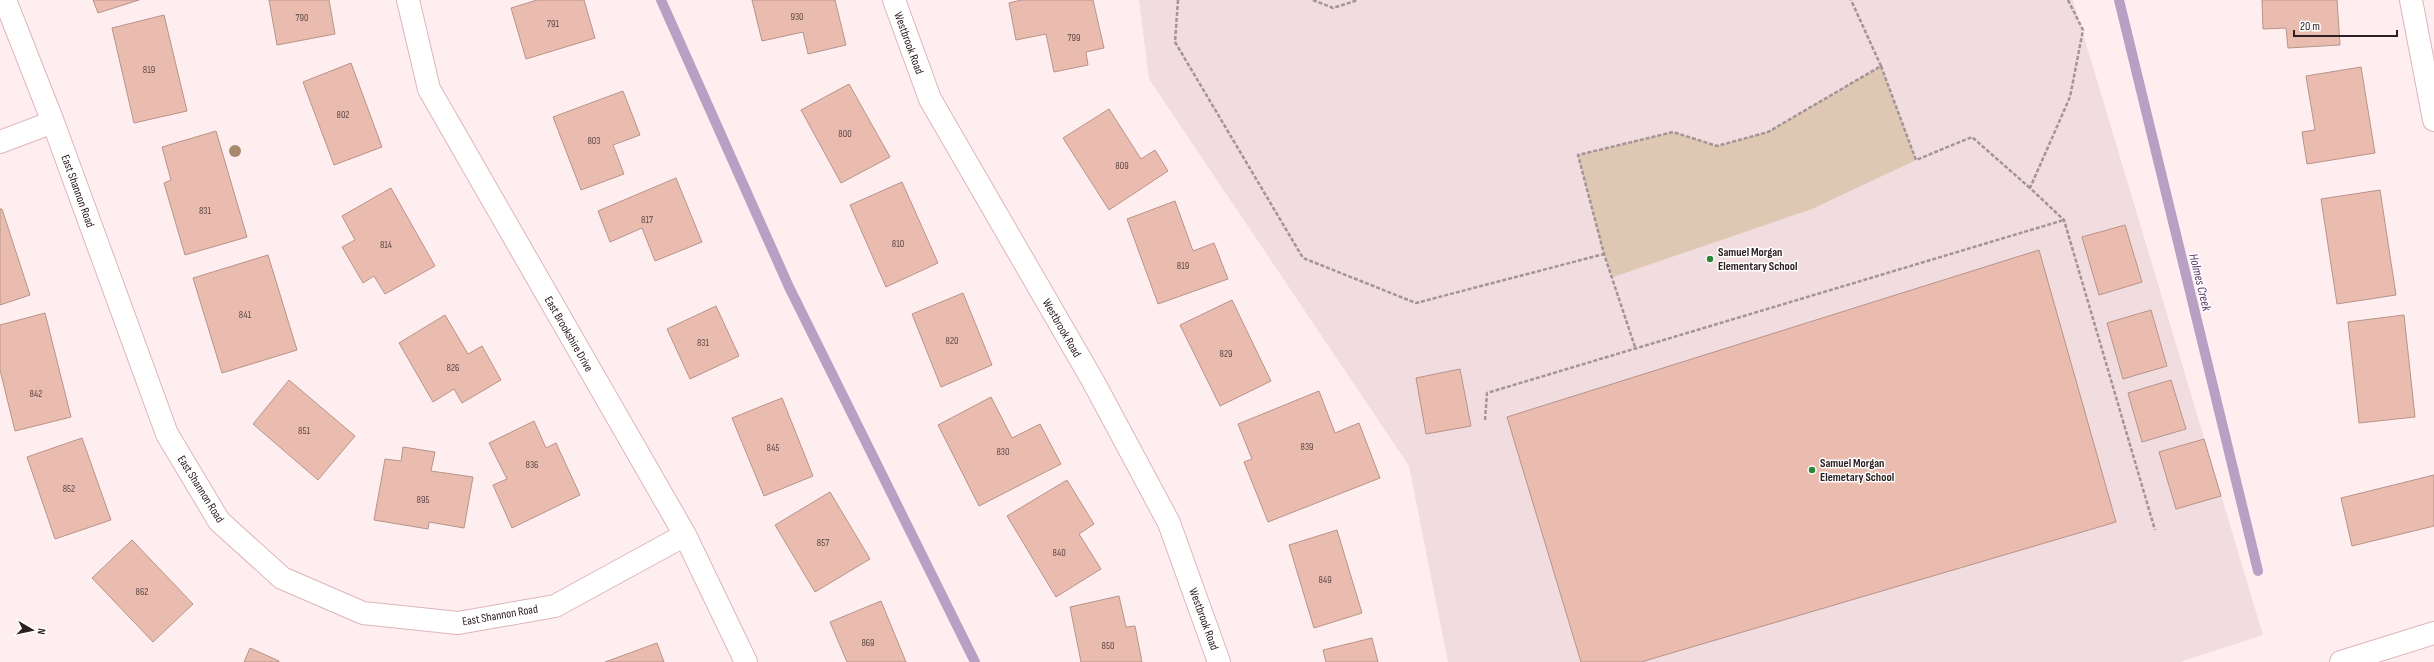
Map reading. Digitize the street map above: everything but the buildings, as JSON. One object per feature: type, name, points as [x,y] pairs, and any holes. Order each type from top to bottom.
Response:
[{"type":"street","name":"East Shannon Road","points":[[5,0],[53,122],[167,434],[219,521],[282,578],[363,612],[458,623],[555,606],[685,535]]},
{"type":"street","name":"East Brookshire Drive","points":[[408,0],[429,89],[685,535],[746,662]]},
{"type":"street","name":"Westbrook Road","points":[[894,0],[930,99],[1093,381],[1169,522],[1219,662]]},
{"type":"street","points":[[2411,0],[2434,120]]},
{"type":"street","points":[[0,142],[53,122]]},
{"type":"street","points":[[2341,662],[2434,633]]},
{"type":"path","points":[[1178,0],[1175,42],[1303,258],[1416,303],[1604,254]]},
{"type":"path","points":[[1313,0],[1333,8],[1358,0]]},
{"type":"path","points":[[1851,0],[1881,66],[1916,160],[1972,137],[2064,220],[2155,530]]},
{"type":"path","points":[[2030,188],[2070,97],[2082,30],[2068,0]]},
{"type":"path","points":[[1635,347],[1604,254],[1578,155],[1673,132],[1718,146],[1768,132],[1881,66]]},
{"type":"path","points":[[1485,420],[1487,393],[1635,347],[2064,220]]},
{"type":"shaded area","name":"Samuel Morgan Elementary School","points":[[1139,0],[2073,0],[2263,635],[2180,662],[1448,662],[1409,466],[1149,79]]},
{"type":"shaded area","points":[[1881,66],[1916,160],[1812,209],[1613,277],[1604,254],[1578,155],[1673,132],[1717,146],[1768,132]]},
{"type":"waterway","points":[[661,0],[789,287],[975,662]]},
{"type":"waterway","name":"Holmes Creek","points":[[2119,0],[2258,571]]},
{"type":"place","name":"Samuel Morgan Elementary School","points":[[1710,259]]},
{"type":"place","name":"Samuel Morgan Elemetary School","points":[[1812,470]]}]
